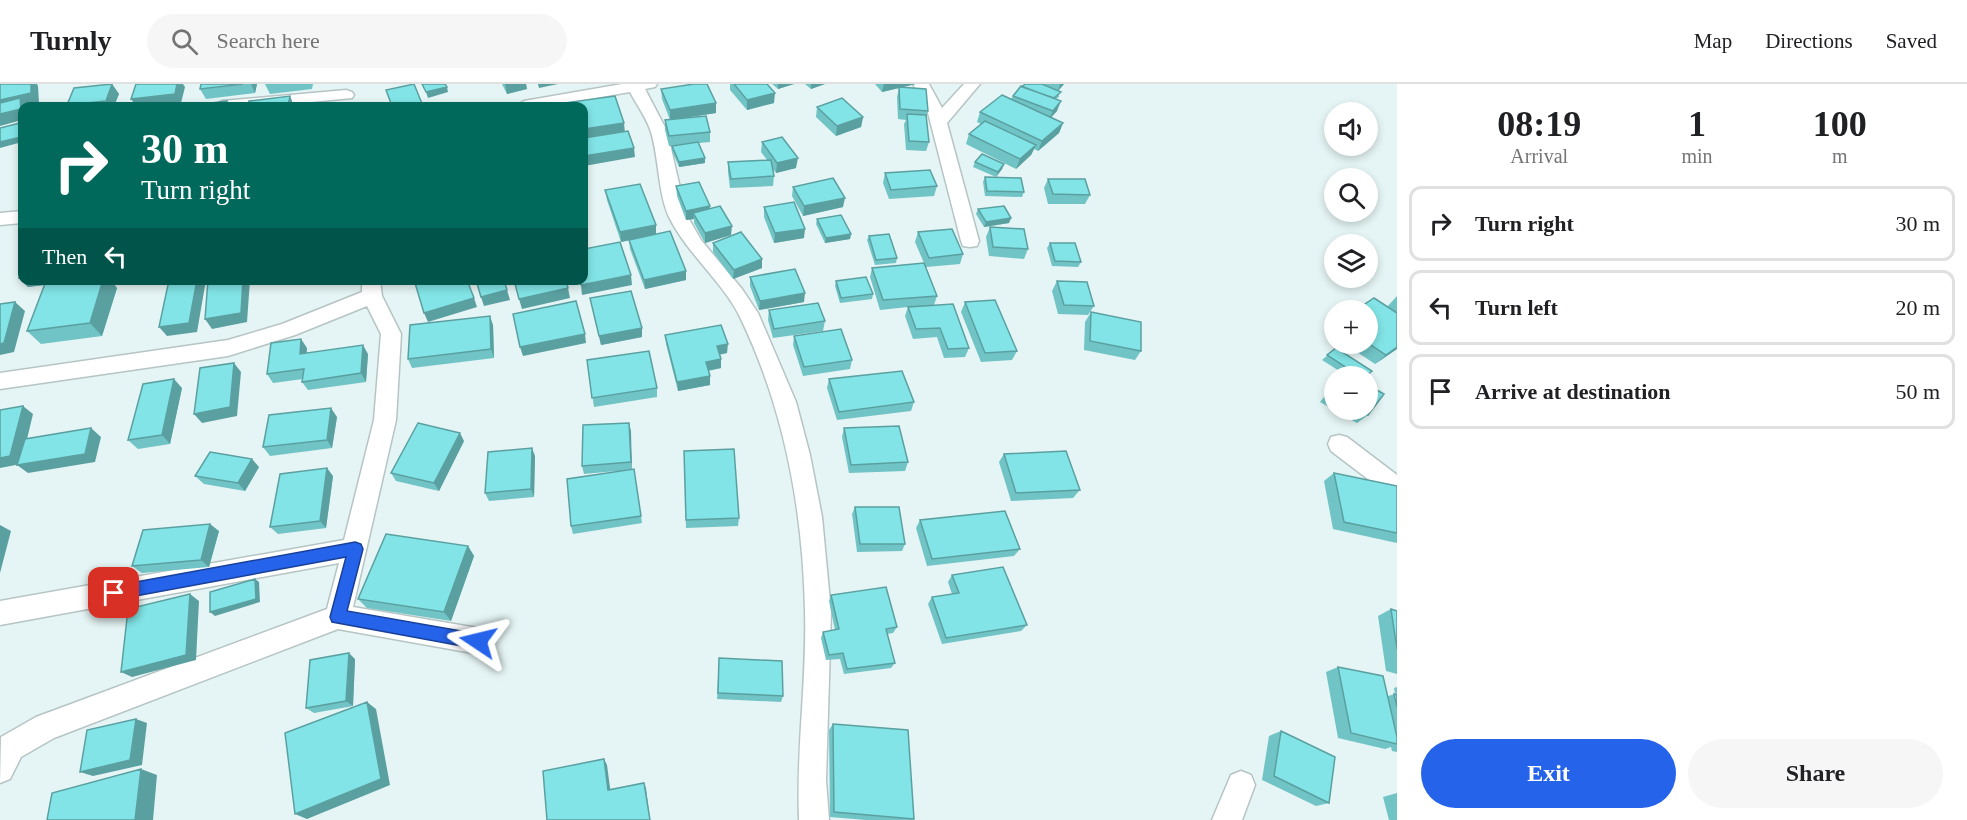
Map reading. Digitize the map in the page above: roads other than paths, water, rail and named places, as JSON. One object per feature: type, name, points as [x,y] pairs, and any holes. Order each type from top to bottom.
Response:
[{"type":"street","points":[[921,84],[929,96],[939,122],[970,241]]},
{"type":"street","points":[[939,122],[972,84]]},
{"type":"street","points":[[547,102],[643,85],[659,130],[677,214],[694,244],[748,313],[785,402],[797,445],[810,517],[818,612],[812,780],[814,820]]},
{"type":"street","points":[[268,102],[348,95]]},
{"type":"street","points":[[0,219],[18,217]]},
{"type":"street","points":[[0,381],[228,348],[288,330],[371,288],[391,334],[386,420],[338,617]]},
{"type":"street","points":[[1340,444],[1397,488]]},
{"type":"street","points":[[0,613],[355,549]]},
{"type":"street","points":[[0,769],[11,747],[46,727],[338,617],[478,641]]},
{"type":"street","points":[[1227,820],[1241,785]]}]
